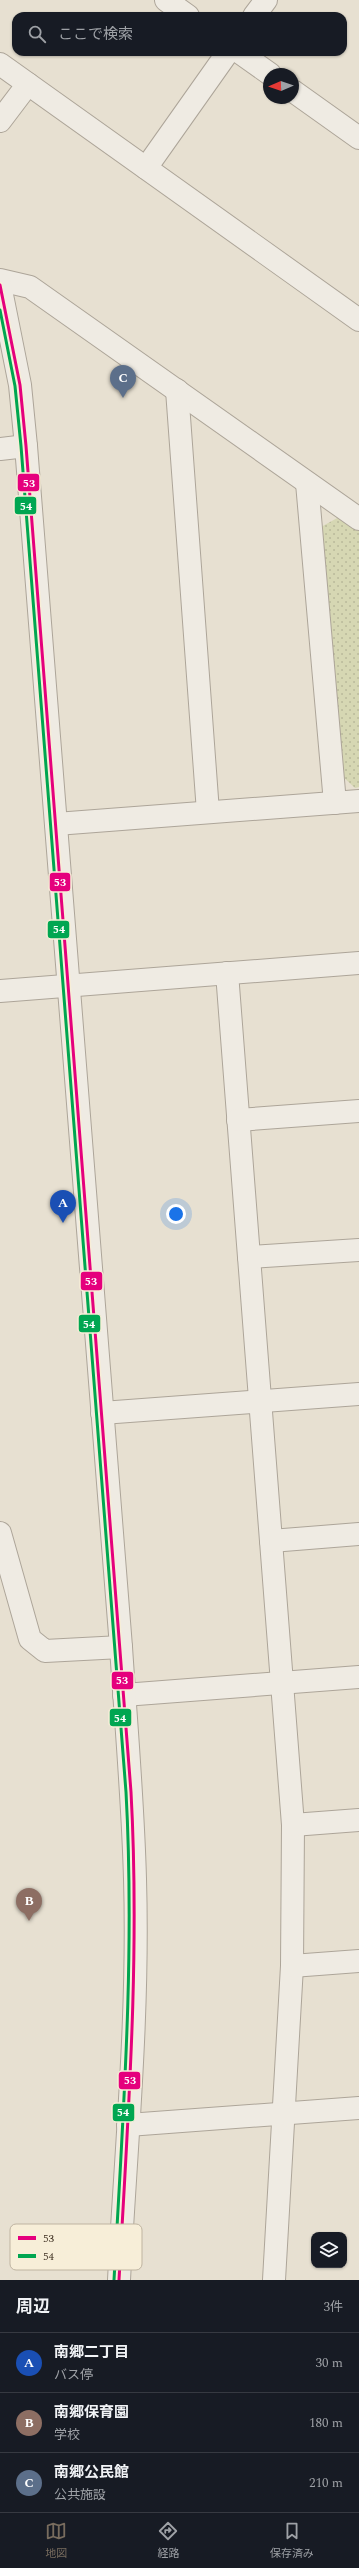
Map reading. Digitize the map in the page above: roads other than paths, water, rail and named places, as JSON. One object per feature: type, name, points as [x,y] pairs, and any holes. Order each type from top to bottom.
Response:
[{"type":"street","points":[[166,0],[182,12]]},
{"type":"street","points":[[257,12],[266,0]]},
{"type":"street","points":[[146,168],[225,56]]},
{"type":"street","points":[[245,56],[263,69]]},
{"type":"street","points":[[0,64],[359,320]]},
{"type":"street","points":[[0,121],[28,84]]},
{"type":"street","points":[[299,95],[359,138]]},
{"type":"street","points":[[0,280],[30,287],[359,519]]},
{"type":"street","points":[[0,285],[19,378],[26,446],[121,1647],[135,1879],[134,2006],[122,2224]]},
{"type":"street","points":[[177,390],[208,812]]},
{"type":"street","points":[[0,449],[26,446]]},
{"type":"street","points":[[307,483],[335,803]]},
{"type":"street","points":[[56,824],[359,801]]},
{"type":"street","points":[[0,991],[359,963]]},
{"type":"street","points":[[227,973],[293,1825],[292,1966],[274,2280]]},
{"type":"street","points":[[238,1120],[359,1111]]},
{"type":"street","points":[[249,1258],[359,1250]]},
{"type":"street","points":[[102,1413],[359,1394]]},
{"type":"street","points":[[0,1533],[30,1639],[45,1651],[121,1647]]},
{"type":"street","points":[[271,1541],[359,1534]]},
{"type":"street","points":[[124,1695],[359,1678]]},
{"type":"street","points":[[293,1825],[359,1820]]},
{"type":"street","points":[[292,1966],[359,1961]]},
{"type":"street","points":[[128,2125],[359,2108]]},
{"type":"street","points":[[119,2280],[120,2270]]},
{"type":"place","name":"南郷公民館","points":[[123,398]]},
{"type":"place","name":"南郷二丁目","points":[[63,1223]]},
{"type":"place","name":"南郷保育園","points":[[29,1921]]}]
